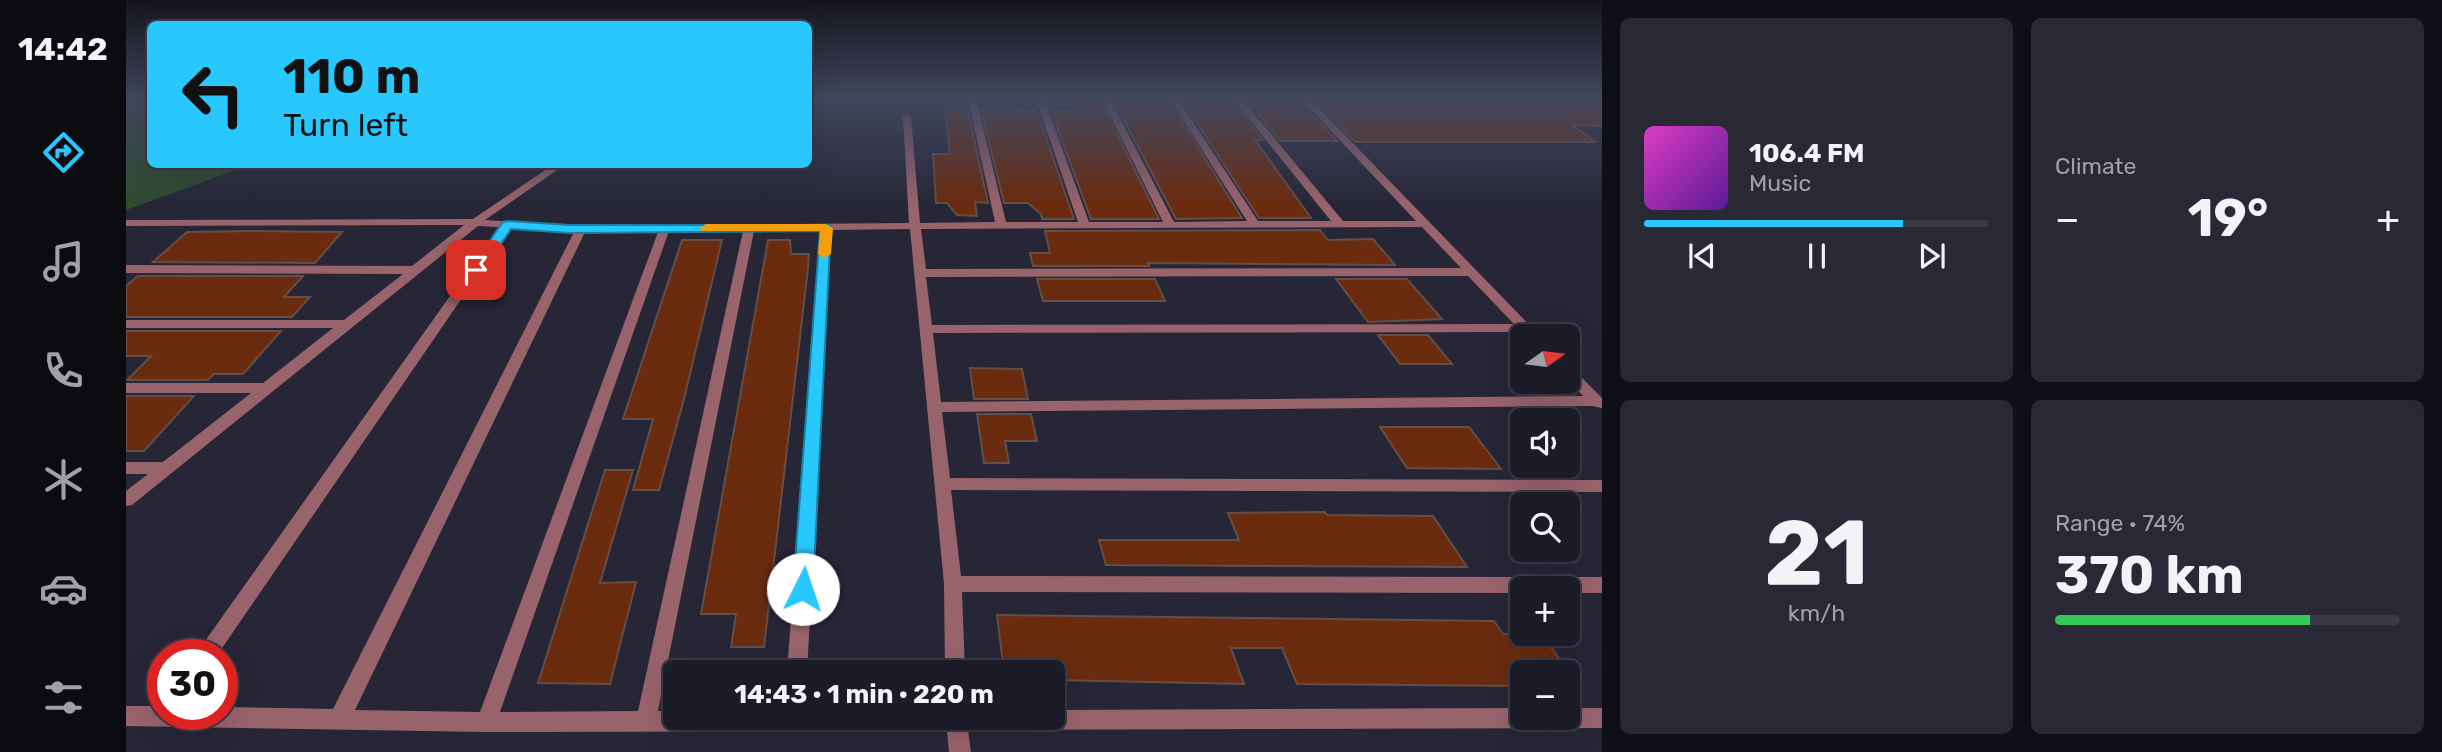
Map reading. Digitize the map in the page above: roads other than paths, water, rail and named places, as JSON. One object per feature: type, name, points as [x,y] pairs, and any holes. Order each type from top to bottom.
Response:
[{"type":"street","points":[[908,134],[919,273],[953,584],[955,660]]},
{"type":"street","points":[[980,134],[1001,226]]},
{"type":"street","points":[[1053,134],[1085,225]]},
{"type":"street","points":[[1123,134],[1170,225]]},
{"type":"street","points":[[1197,134],[1255,225]]},
{"type":"street","points":[[1266,134],[1340,225]]},
{"type":"street","points":[[1339,134],[1521,324]]},
{"type":"street","points":[[126,500],[474,222],[555,168]]},
{"type":"street","points":[[126,223],[474,222],[581,229],[1426,224]]},
{"type":"street","points":[[217,639],[507,225]]},
{"type":"street","points":[[486,722],[664,228]]},
{"type":"street","points":[[646,721],[749,228]]},
{"type":"street","points":[[798,660],[826,228]]},
{"type":"street","points":[[338,720],[581,229]]},
{"type":"street","points":[[126,269],[415,270]]},
{"type":"street","points":[[919,273],[1471,272]]},
{"type":"street","points":[[126,324],[347,324]]},
{"type":"street","points":[[926,329],[1510,332]]},
{"type":"street","points":[[1580,384],[1599,404]]},
{"type":"street","points":[[126,388],[266,388]]},
{"type":"street","points":[[934,407],[1599,404]]},
{"type":"street","points":[[126,468],[165,468]]},
{"type":"street","points":[[942,484],[1602,486]]},
{"type":"street","points":[[953,584],[1602,585]]},
{"type":"street","points":[[126,716],[147,715]]},
{"type":"street","points":[[238,717],[486,722],[663,721]]},
{"type":"street","points":[[1065,719],[1602,718]]},
{"type":"street","points":[[957,730],[960,752]]}]
